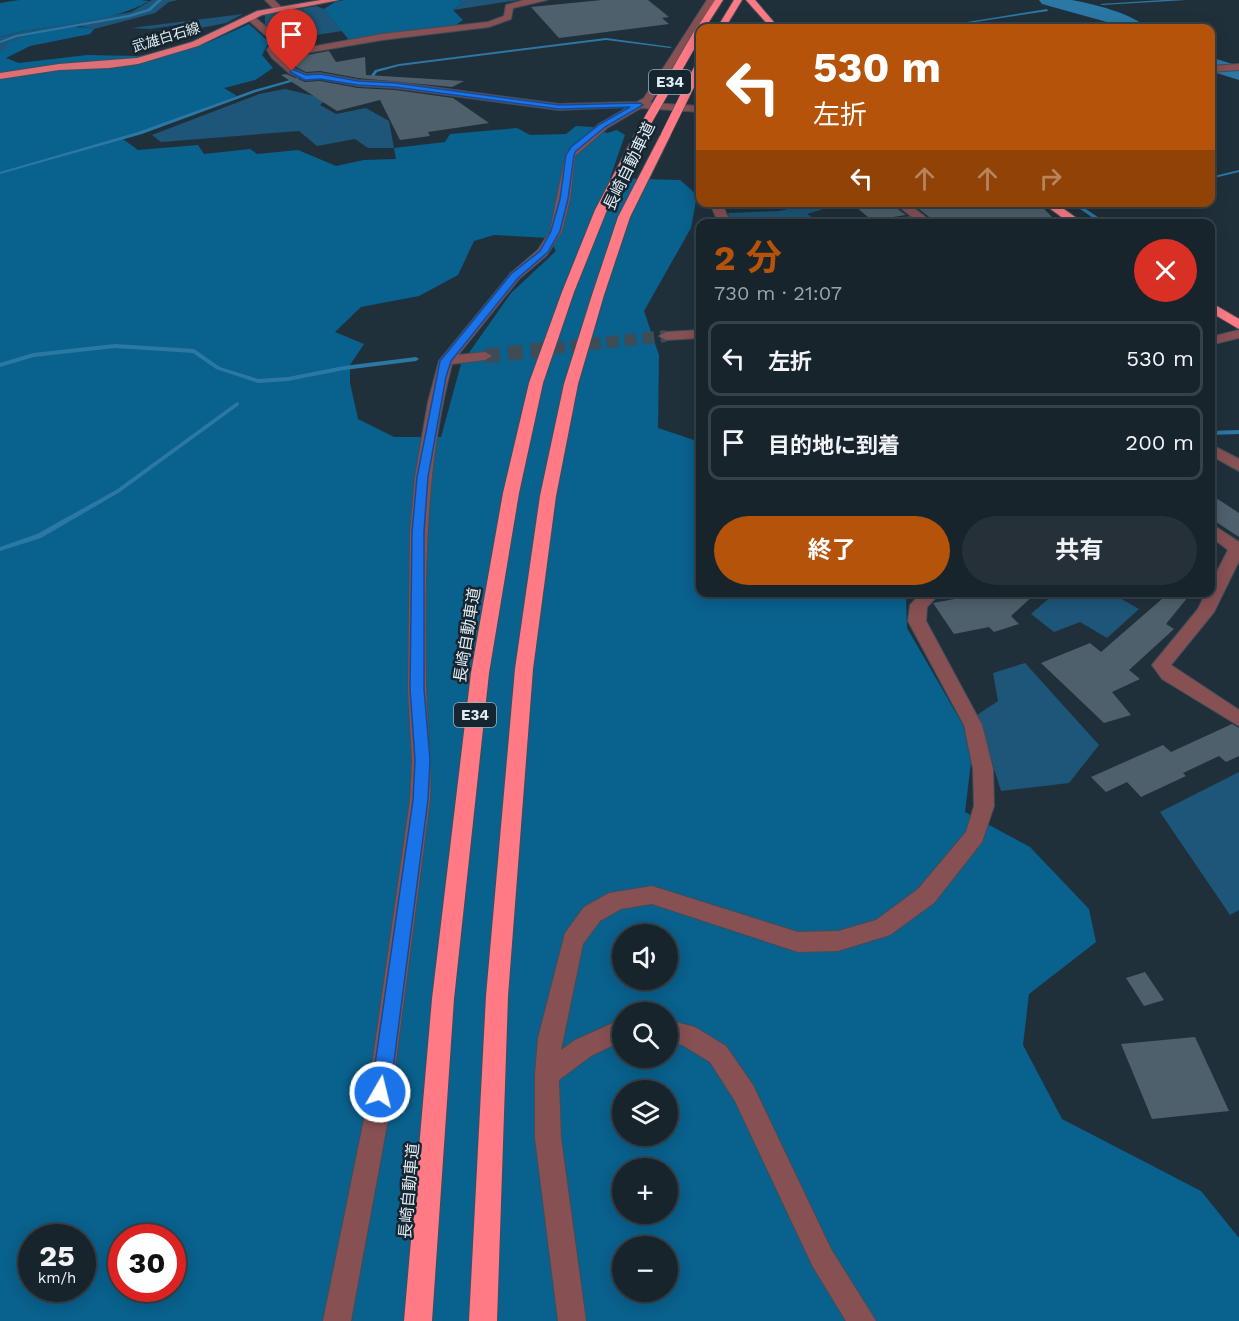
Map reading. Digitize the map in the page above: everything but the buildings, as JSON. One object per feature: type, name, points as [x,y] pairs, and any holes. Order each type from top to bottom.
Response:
[{"type":"highway","name":"長崎自動車道","points":[[704,24],[719,0]]},
{"type":"highway","points":[[723,24],[738,0]]},
{"type":"highway","points":[[750,0],[771,24]]},
{"type":"highway","name":"長崎自動車道","points":[[418,1321],[443,999],[480,673],[511,493],[536,382],[568,292],[601,210],[640,134],[696,38]]},
{"type":"highway","name":"長崎自動車道","points":[[483,1321],[498,985],[524,669],[548,496],[571,384],[624,218],[696,73]]},
{"type":"highway","points":[[1054,207],[1072,219]]},
{"type":"highway","points":[[1215,309],[1239,325]]},
{"type":"main road","name":"武雄白石線","points":[[0,76],[59,67],[138,61],[195,44],[250,18],[279,9],[335,0]]},
{"type":"street","points":[[269,0],[279,9]]},
{"type":"street","points":[[275,56],[382,37],[489,24],[508,17],[509,7],[529,1],[543,0]]},
{"type":"street","points":[[337,1321],[377,1114],[420,800],[423,760],[417,689],[418,532],[423,477],[435,402],[446,361],[514,276],[543,252],[556,231],[573,149],[603,126],[648,100],[711,0]]},
{"type":"street","points":[[250,18],[277,40],[273,50],[275,56],[292,71],[305,77],[320,76],[358,83],[395,85],[559,107],[640,105],[696,109]]},
{"type":"street","points":[[1215,69],[1239,67]]},
{"type":"street","points":[[905,207],[921,219]]},
{"type":"street","points":[[666,336],[696,334]]},
{"type":"street","points":[[1215,340],[1239,334]]},
{"type":"street","points":[[446,361],[485,356]]},
{"type":"street","points":[[1215,451],[1239,466]]},
{"type":"street","points":[[1215,532],[1237,549],[1215,592]]},
{"type":"street","points":[[572,1321],[548,1138],[547,1074],[550,1038],[573,940],[592,914],[618,900],[651,895],[798,942],[838,941],[882,928],[926,896],[975,836],[984,806],[983,769],[973,725],[917,621],[919,605],[928,597]]},
{"type":"street","points":[[1213,597],[1205,612],[1161,664],[1168,674],[1239,719]]},
{"type":"street","points":[[678,1033],[687,1035],[718,1054],[744,1093],[822,1258],[862,1321]]},
{"type":"street","points":[[547,1074],[583,1048],[612,1035]]},
{"type":"shaded area","points":[[19,0],[149,1],[115,15],[0,37],[0,3]]},
{"type":"shaded area","points":[[152,0],[178,0],[169,2],[155,13],[94,29],[80,26],[0,51],[0,37],[131,12]]},
{"type":"shaded area","points":[[344,0],[459,0],[462,3],[453,10],[463,20],[456,25],[349,40],[324,9],[335,2]]},
{"type":"shaded area","points":[[459,0],[519,0],[453,10],[462,3]]},
{"type":"shaded area","points":[[316,6],[324,9],[342,31],[284,40],[281,33],[265,25],[265,15]]},
{"type":"shaded area","points":[[243,14],[226,23],[201,28],[196,22],[150,29],[131,28]]},
{"type":"shaded area","points":[[249,24],[269,42],[262,55],[273,68],[255,80],[224,88],[237,96],[123,139],[138,150],[198,145],[204,154],[250,149],[257,154],[298,150],[336,166],[364,160],[396,159],[394,148],[445,142],[450,134],[517,128],[530,135],[566,134],[576,126],[592,127],[607,133],[617,130],[625,135],[610,178],[680,180],[696,194],[691,228],[644,311],[659,355],[658,428],[696,441],[696,597],[908,597],[906,599],[907,628],[963,725],[971,762],[965,812],[1030,847],[1089,909],[1096,942],[1029,994],[1023,1045],[1062,1119],[1201,1191],[1239,1238],[1239,1321],[0,1321],[0,51],[5,49],[8,43],[28,36],[74,27],[94,29],[90,34],[30,46],[6,58],[19,63],[87,55],[138,56],[207,43]],"holes":[[[494,235],[549,238],[556,251],[511,293],[461,364],[441,437],[394,437],[358,419],[350,383],[350,365],[364,344],[335,332],[361,307],[419,296],[458,275],[474,241]]]},
{"type":"shaded area","points":[[285,89],[327,99],[320,105],[336,114],[366,108],[389,121],[394,148],[368,148],[355,139],[317,146],[299,131],[161,142],[152,135],[259,94]]},
{"type":"shaded area","points":[[797,207],[830,207],[807,214],[815,219],[729,219],[728,213],[779,211]]},
{"type":"shaded area","points":[[1050,597],[1118,597],[1139,609],[1107,638],[1080,622],[1054,632],[1031,614]]},
{"type":"shaded area","points":[[1025,663],[1099,745],[1069,783],[1001,791],[977,715],[998,701],[993,673]]},
{"type":"shaded area","points":[[1239,772],[1239,910],[1230,915],[1160,812]]},
{"type":"waterway","points":[[0,42],[16,36],[129,16],[149,10],[160,0]]},
{"type":"waterway","points":[[1049,0],[1128,24]]},
{"type":"waterway","points":[[1102,4],[1185,0]]},
{"type":"waterway","points":[[958,24],[1047,10]]},
{"type":"waterway","points":[[371,78],[376,71],[399,65],[606,39],[670,47]]},
{"type":"waterway","points":[[1215,66],[1239,73]]},
{"type":"waterway","points":[[0,173],[140,133],[255,91],[297,79]]},
{"type":"waterway","points":[[1215,177],[1239,171]]},
{"type":"waterway","points":[[1090,207],[1082,209],[1098,219]]},
{"type":"waterway","points":[[0,365],[33,355],[115,346],[194,351],[218,368],[258,381],[288,379],[344,368],[416,359]]},
{"type":"waterway","points":[[0,549],[39,536],[118,491],[237,404]]},
{"type":"waterway","points":[[1215,433],[1239,432]]},
{"type":"tunnel","points":[[535,350],[666,336]]},
{"type":"tunnel","points":[[485,356],[549,349]]},
{"type":"route","points":[[292,71],[305,77],[320,76],[341,81],[395,85],[559,107],[640,105],[603,126],[573,149],[556,231],[543,252],[514,276],[446,361],[441,377],[423,477],[418,532],[417,689],[423,760],[420,800],[380,1092]]}]
